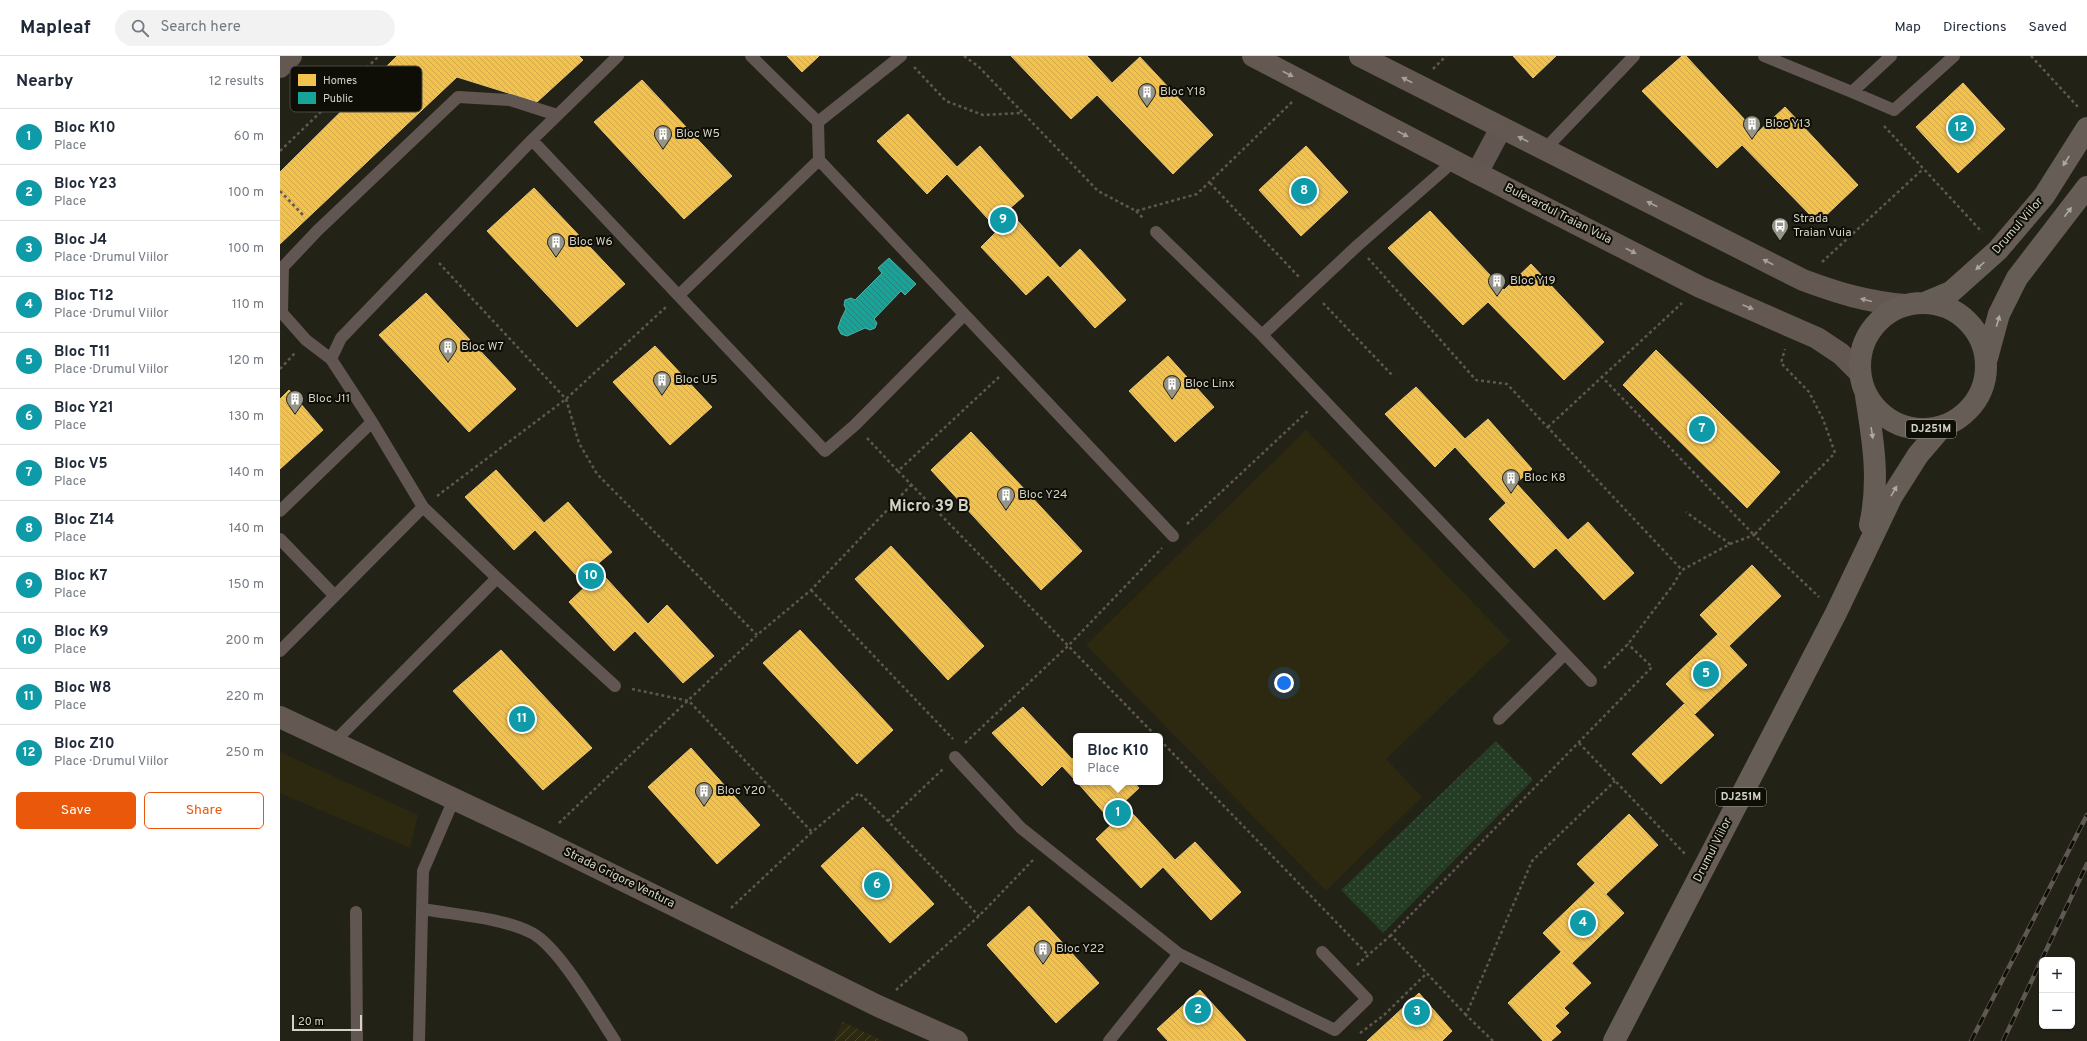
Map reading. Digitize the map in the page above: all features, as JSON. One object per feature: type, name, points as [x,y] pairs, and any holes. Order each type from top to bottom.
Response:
[{"type":"highway","name":"Drumul Viilor","points":[[1927,302],[1951,292],[1998,250],[2044,196],[2084,120]]},
{"type":"highway","name":"DJ251M","points":[[1987,358],[1980,337],[1967,319],[1949,307],[1927,302],[1905,305],[1885,315],[1870,331],[1861,351],[1860,374],[1866,395],[1879,413],[1898,425],[1920,430],[1942,427],[1962,417],[1977,401],[1986,380],[1987,358],[1999,314],[2018,278],[2087,187]]},
{"type":"highway","name":"Drumul Viilor","points":[[1865,551],[1872,515],[1876,478],[1873,440],[1866,395]]},
{"type":"highway","name":"Drumul Viilor","points":[[1614,1041],[1836,613],[1892,496],[1904,474],[1942,427]]},
{"type":"main road","points":[[280,68],[291,56]]},
{"type":"main road","name":"Bulevardul Traian Vuia","points":[[1253,56],[1477,174],[1700,287],[1817,338],[1841,354],[1860,374]]},
{"type":"main road","points":[[1360,56],[1802,280],[1840,294],[1875,303],[1905,305]]},
{"type":"main road","name":"Strada Grigore Ventura","points":[[280,717],[715,924],[878,1006],[957,1041]]},
{"type":"street","points":[[1477,174],[1501,128]]},
{"type":"lane","points":[[331,359],[341,338],[532,140],[618,56]]},
{"type":"lane","points":[[751,56],[818,122],[819,160],[1173,536]]},
{"type":"lane","points":[[1544,150],[1634,56]]},
{"type":"lane","points":[[1764,56],[1894,110],[1954,56]]},
{"type":"lane","points":[[1852,92],[1891,56]]},
{"type":"lane","points":[[818,122],[905,59]]},
{"type":"lane","points":[[557,115],[510,100],[458,97],[318,231],[283,267],[282,313],[306,340],[331,359],[372,422],[423,507],[497,578],[615,686]]},
{"type":"lane","points":[[532,140],[825,451],[855,425],[964,315]]},
{"type":"lane","points":[[679,295],[819,160]]},
{"type":"lane","points":[[1262,335],[1358,246],[1454,161]]},
{"type":"lane","points":[[1156,232],[1262,335],[1321,399],[1591,682]]},
{"type":"lane","points":[[280,510],[372,422]]},
{"type":"lane","points":[[280,650],[423,507]]},
{"type":"lane","points":[[280,539],[334,595]]},
{"type":"lane","points":[[334,742],[497,578]]},
{"type":"lane","points":[[1499,719],[1564,655]]},
{"type":"lane","points":[[958,752],[1021,828],[1179,954],[1335,1030],[1367,999],[1322,952]]},
{"type":"lane","points":[[418,1041],[423,871],[454,799]]},
{"type":"lane","points":[[422,909],[505,924],[533,934],[557,956],[616,1041]]},
{"type":"lane","points":[[356,912],[357,1041]]},
{"type":"lane","points":[[1108,1041],[1179,954]]},
{"type":"path","points":[[291,56],[299,66]]},
{"type":"path","points":[[368,66],[379,56]]},
{"type":"path","points":[[964,56],[979,67],[1021,113],[1098,191],[1136,211],[1197,194],[1310,85]]},
{"type":"path","points":[[2031,56],[2084,120]]},
{"type":"path","points":[[905,59],[946,100],[983,115],[1021,113]]},
{"type":"path","points":[[280,150],[319,112]]},
{"type":"path","points":[[1882,125],[1998,250]]},
{"type":"path","points":[[1802,280],[1922,169]]},
{"type":"path","points":[[280,191],[318,231]]},
{"type":"path","points":[[1358,246],[1476,380],[1507,384],[1682,570]]},
{"type":"path","points":[[427,250],[566,399],[579,443],[597,474],[757,635]]},
{"type":"path","points":[[1548,427],[1601,376],[1700,287]]},
{"type":"path","points":[[423,507],[566,399],[679,295]]},
{"type":"path","points":[[1591,682],[1628,644],[1673,585],[1682,570],[1730,544],[1754,535],[1835,453],[1823,418],[1809,392],[1781,363],[1792,326]]},
{"type":"path","points":[[898,471],[1012,364]]},
{"type":"path","points":[[1601,376],[1754,535],[1836,613]]},
{"type":"path","points":[[888,821],[1068,645],[1173,536],[1321,399]]},
{"type":"path","points":[[855,425],[1153,733]]},
{"type":"path","points":[[541,840],[757,635],[811,590],[912,484]]},
{"type":"path","points":[[1686,512],[1730,544]]},
{"type":"path","points":[[811,590],[958,752]]},
{"type":"path","points":[[1346,976],[1391,935],[1652,667],[1628,644]]},
{"type":"path","points":[[615,686],[689,701],[812,832]]},
{"type":"path","points":[[1163,743],[1368,955]]},
{"type":"path","points":[[1579,743],[1702,872]]},
{"type":"path","points":[[1466,1015],[1532,861],[1615,781]]},
{"type":"path","points":[[715,924],[812,832],[859,793],[888,821],[979,916]]},
{"type":"path","points":[[878,1006],[979,916],[1046,847]]},
{"type":"path","points":[[1391,935],[1488,1040],[1493,1041]]},
{"type":"path","points":[[1355,1037],[1383,1016],[1426,973]]},
{"type":"shaded area","points":[[1306,430],[1510,641],[1386,759],[1422,797],[1326,891],[1086,645]]},
{"type":"shaded area","points":[[280,752],[418,815],[410,848],[280,793]]},
{"type":"shaded area","points":[[843,1022],[883,1041],[833,1041]]},
{"type":"green space","points":[[1496,741],[1533,780],[1383,933],[1341,890]]},
{"type":"building: Homes","points":[[397,56],[579,56],[583,60],[537,102],[457,77],[422,110],[422,66],[387,66]]},
{"type":"building: Homes","points":[[787,56],[819,56],[802,72]]},
{"type":"building: Homes","name":"Bloc Y18","points":[[1011,56],[1087,56],[1112,83],[1140,57],[1213,135],[1173,174],[1097,95],[1071,119]]},
{"type":"building: Homes","points":[[1513,56],[1556,56],[1533,78]]},
{"type":"building: Homes","name":"Bloc Y13","points":[[1682,56],[1686,56],[1757,133],[1785,107],[1858,185],[1818,223],[1742,145],[1717,168],[1642,91]]},
{"type":"building: Homes","name":"Bloc W5","points":[[642,80],[732,176],[684,219],[594,122]]},
{"type":"building: Homes","points":[[1963,83],[2005,129],[1958,173],[1916,127]]},
{"type":"building: Homes","points":[[341,112],[420,112],[280,244],[280,172]]},
{"type":"building: Homes","points":[[908,114],[957,167],[980,146],[1024,196],[1008,210],[1060,268],[1080,249],[1126,300],[1095,328],[1048,275],[1026,295],[981,247],[998,230],[947,174],[927,194],[877,141]]},
{"type":"building: Homes","points":[[1306,146],[1348,192],[1301,236],[1259,190]]},
{"type":"building: Homes","name":"Bloc W6","points":[[534,188],[625,284],[577,327],[487,231]]},
{"type":"building: Homes","name":"Bloc Y19","points":[[1430,211],[1504,290],[1531,264],[1604,342],[1564,380],[1488,302],[1463,325],[1388,248]]},
{"type":"building: Homes","name":"Bloc W7","points":[[426,293],[516,389],[469,432],[379,335]]},
{"type":"building: Homes","name":"Bloc U5","points":[[655,346],[712,407],[670,445],[613,382]]},
{"type":"building: Homes","points":[[1656,350],[1780,472],[1747,508],[1623,385]]},
{"type":"building: Homes","name":"Bloc Linx","points":[[1168,356],[1214,407],[1175,442],[1129,391]]},
{"type":"building: Homes","name":"Bloc K8","points":[[1416,387],[1465,439],[1488,419],[1532,469],[1516,483],[1568,540],[1588,522],[1634,573],[1604,600],[1556,548],[1534,568],[1489,519],[1506,503],[1455,447],[1435,467],[1385,414]]},
{"type":"building: Homes","name":"Bloc J11","points":[[289,390],[323,430],[280,469],[280,399]]},
{"type":"building: Homes","name":"Bloc Y24","points":[[971,432],[1082,551],[1041,590],[931,470]]},
{"type":"building: Homes","points":[[496,470],[544,523],[568,502],[612,552],[595,566],[648,624],[667,605],[714,656],[683,683],[635,631],[614,651],[569,602],[586,586],[535,530],[514,550],[465,497]]},
{"type":"building: Homes","points":[[891,546],[984,646],[948,680],[855,579]]},
{"type":"building: Homes","points":[[1752,565],[1781,596],[1729,646],[1700,615]]},
{"type":"building: Homes","points":[[800,630],[893,730],[857,764],[763,663]]},
{"type":"building: Homes","points":[[1718,634],[1747,665],[1695,714],[1666,684]]},
{"type":"building: Homes","points":[[501,650],[592,748],[543,790],[453,691]]},
{"type":"building: Homes","points":[[1684,704],[1714,735],[1661,784],[1632,754]]},
{"type":"building: Homes","points":[[1023,707],[1072,759],[1073,758],[1073,778],[1062,766],[1042,786],[992,733]]},
{"type":"building: Homes","name":"Bloc Y20","points":[[691,748],[760,825],[717,864],[648,787]]},
{"type":"building: Homes","points":[[1080,785],[1136,785],[1139,788],[1123,803],[1175,860],[1195,842],[1241,892],[1211,920],[1163,867],[1141,888],[1096,839],[1113,823]]},
{"type":"building: Homes","points":[[1629,814],[1658,845],[1606,894],[1577,864]]},
{"type":"building: Homes","points":[[863,827],[934,904],[890,943],[821,866]]},
{"type":"building: Homes","points":[[1595,883],[1624,913],[1572,963],[1543,933]]},
{"type":"building: Homes","name":"Bloc Y22","points":[[1029,906],[1099,983],[1056,1023],[987,945]]},
{"type":"building: Homes","points":[[1561,952],[1591,983],[1564,1008],[1569,1013],[1555,1026],[1561,1032],[1551,1041],[1543,1041],[1508,1003]]},
{"type":"building: Homes","points":[[1200,990],[1246,1041],[1168,1041],[1157,1029]]},
{"type":"building: Homes","points":[[1419,993],[1452,1031],[1442,1041],[1367,1041]]},
{"type":"building: Public","points":[[889,258],[916,284],[905,295],[901,291],[874,319],[877,323],[875,328],[870,330],[865,328],[847,336],[841,334],[838,328],[846,309],[844,305],[845,300],[851,298],[855,300],[882,273],[878,268]]},
{"type":"railway","points":[[1971,1041],[2087,815]]},
{"type":"railway","points":[[2003,1041],[2087,864]]},
{"type":"place","name":"Bloc Y18","points":[[1147,107]]},
{"type":"place","name":"Bloc Z10","points":[[1961,128]]},
{"type":"place","name":"Bloc Y13","points":[[1752,139]]},
{"type":"place","name":"Bloc W5","points":[[663,149]]},
{"type":"place","name":"Bloc Z14","points":[[1304,191]]},
{"type":"place","name":"Bloc K7","points":[[1003,220]]},
{"type":"place","name":"Strada Traian Vuia","points":[[1780,241]]},
{"type":"place","name":"Bloc W6","points":[[556,257]]},
{"type":"place","name":"Bloc Y19","points":[[1497,296]]},
{"type":"place","name":"Bloc W7","points":[[448,362]]},
{"type":"place","name":"Bloc U5","points":[[662,395]]},
{"type":"place","name":"Bloc Linx","points":[[1172,399]]},
{"type":"place","name":"Bloc J11","points":[[295,414]]},
{"type":"place","name":"Bloc V5","points":[[1702,429]]},
{"type":"place","name":"Bloc K8","points":[[1511,493]]},
{"type":"place","name":"Bloc Y24","points":[[1006,510]]},
{"type":"place","name":"Bloc K9","points":[[591,576]]},
{"type":"place","name":"Bloc T11","points":[[1706,674]]},
{"type":"place","name":"Bloc W8","points":[[522,719]]},
{"type":"place","name":"Bloc Y20","points":[[704,806]]},
{"type":"place","name":"Bloc K10","points":[[1118,813]]},
{"type":"place","name":"Bloc Y21","points":[[877,885]]},
{"type":"place","name":"Bloc T12","points":[[1583,923]]},
{"type":"place","name":"Bloc Y22","points":[[1043,964]]},
{"type":"place","name":"Bloc Y23","points":[[1198,1010]]},
{"type":"place","name":"Bloc J4","points":[[1417,1012]]},
{"type":"district","name":"Micro 39 B","points":[[929,507]]}]
